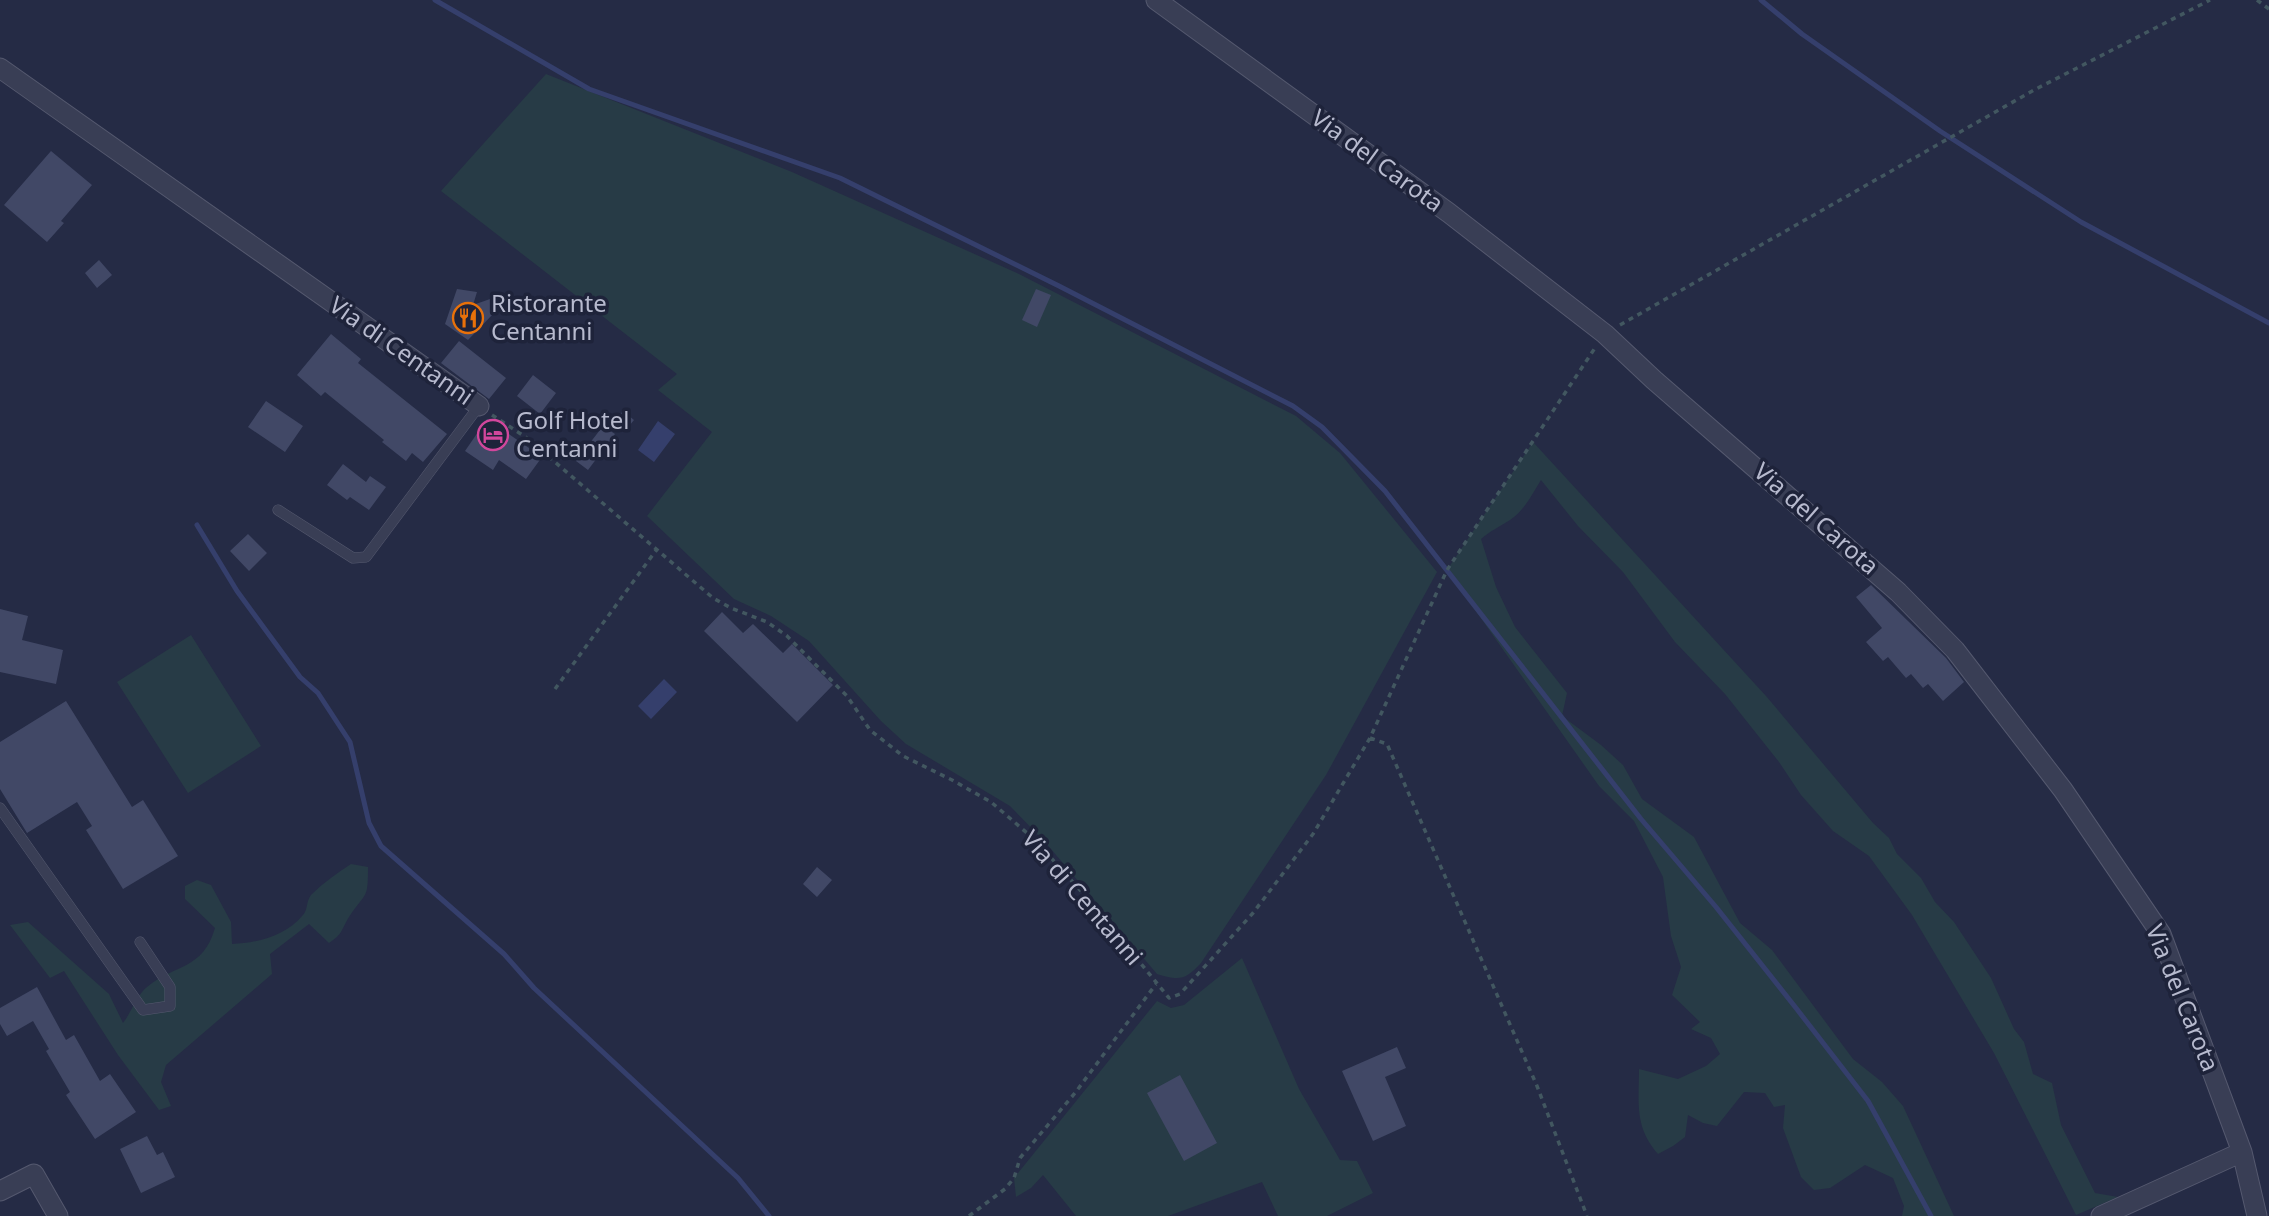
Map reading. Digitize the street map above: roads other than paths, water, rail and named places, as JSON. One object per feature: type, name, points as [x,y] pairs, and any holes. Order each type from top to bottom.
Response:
[{"type":"street","name":"Via del Carota","points":[[1156,0],[1449,213],[1605,334],[1654,380],[1898,592],[1955,650],[2063,790],[2161,934],[2242,1152],[2257,1216]]},
{"type":"street","name":"Via di Centanni","points":[[0,68],[479,406]]},
{"type":"street","points":[[2101,1216],[2242,1152]]},
{"type":"street","points":[[0,1191],[34,1174],[58,1216]]},
{"type":"lane","points":[[278,510],[353,558],[366,557],[479,406]]},
{"type":"lane","points":[[0,808],[143,1010],[170,1006],[170,987],[140,942]]},
{"type":"water","points":[[658,421],[675,434],[654,462],[638,450]]},
{"type":"water","points":[[664,679],[677,692],[651,719],[638,706]]},
{"type":"waterway","points":[[435,0],[589,89],[840,178],[1293,406],[1322,427],[1385,491],[1641,819],[1716,907],[1868,1101],[1931,1216]]},
{"type":"waterway","points":[[1761,0],[1802,34],[1940,131],[2081,222],[2269,323]]},
{"type":"waterway","points":[[197,525],[237,591],[300,677],[318,693],[350,742],[369,823],[381,846],[504,954],[534,988],[738,1178],[769,1216]]},
{"type":"place","name":"Ristorante Centanni","points":[[468,318]]},
{"type":"place","name":"Golf Hotel Centanni","points":[[493,435]]}]
